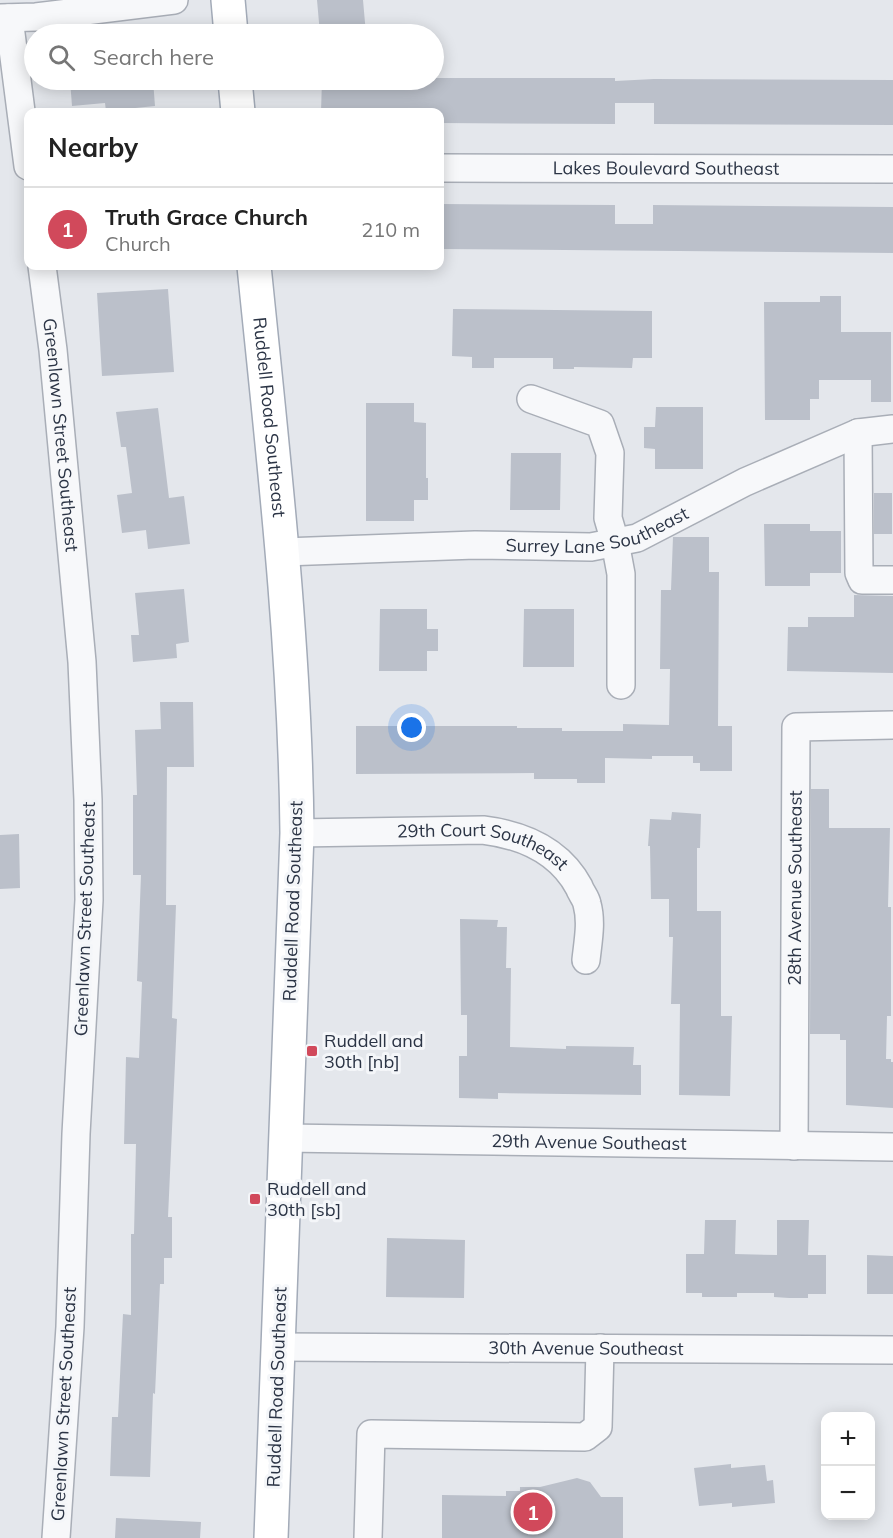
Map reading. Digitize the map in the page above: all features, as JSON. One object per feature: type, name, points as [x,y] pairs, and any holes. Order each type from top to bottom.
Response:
[{"type":"main road","points":[[228,0],[230,24]]},
{"type":"main road","points":[[237,90],[238,108]]},
{"type":"main road","name":"Ruddell Road Southeast","points":[[254,270],[284,552],[297,783],[271,1538]]},
{"type":"street","points":[[24,141],[4,18],[36,17],[174,0]]},
{"type":"street","name":"Lakes Boulevard Southeast","points":[[444,168],[893,169]]},
{"type":"street","name":"Greenlawn Street Southeast","points":[[43,270],[53,350],[82,662],[88,800],[89,900],[76,1134],[70,1327],[57,1538]]},
{"type":"street","points":[[531,399],[600,424],[610,453],[608,518],[621,574],[621,685]]},
{"type":"street","name":"Surrey Lane Southeast","points":[[284,552],[476,545],[591,547],[637,537],[745,482],[858,432],[893,429]]},
{"type":"street","points":[[858,432],[859,573],[862,580],[893,580]]},
{"type":"street","name":"28th Avenue Southeast","points":[[794,1146],[796,727],[893,725]]},
{"type":"street","name":"29th Court Southeast","points":[[297,833],[483,830],[509,833],[534,843],[558,859],[574,878],[587,903],[590,926],[586,960]]},
{"type":"street","name":"29th Avenue Southeast","points":[[285,1138],[893,1148]]},
{"type":"street","name":"30th Avenue Southeast","points":[[278,1347],[893,1350]]},
{"type":"street","points":[[368,1538],[371,1434],[585,1437],[598,1427],[600,1348]]},
{"type":"building","points":[[317,0],[363,0],[365,24],[319,24]]},
{"type":"building","points":[[444,78],[615,78],[615,81],[654,79],[893,80],[893,125],[654,124],[654,103],[615,103],[615,124],[444,123],[444,108],[321,108],[322,90],[444,90]]},
{"type":"building","points":[[71,90],[154,90],[155,106],[106,108],[105,103],[72,106]]},
{"type":"building","points":[[444,204],[615,205],[615,224],[653,224],[653,205],[893,207],[893,253],[444,249]]},
{"type":"building","points":[[168,289],[174,372],[102,376],[97,293]]},
{"type":"building","points":[[820,296],[841,296],[841,332],[891,332],[891,402],[871,402],[871,380],[819,380],[819,399],[810,399],[810,420],[765,420],[764,302],[820,302]]},
{"type":"building","points":[[453,309],[652,311],[652,358],[633,358],[632,368],[553,369],[553,358],[494,358],[494,368],[472,368],[472,357],[452,356]]},
{"type":"building","points":[[366,403],[414,403],[414,422],[426,423],[428,500],[414,500],[414,521],[366,521]]},
{"type":"building","points":[[656,407],[703,407],[703,469],[655,469],[655,449],[644,448],[644,427],[655,427]]},
{"type":"building","points":[[158,408],[169,498],[184,496],[190,544],[148,549],[146,530],[122,533],[117,495],[132,493],[126,447],[121,447],[116,412]]},
{"type":"building","points":[[511,453],[561,453],[560,510],[510,510]]},
{"type":"building","points":[[874,493],[892,493],[892,534],[874,534]]},
{"type":"building","points":[[764,524],[810,524],[810,531],[841,531],[841,573],[810,573],[810,586],[765,586]]},
{"type":"building","points":[[673,537],[709,537],[709,572],[719,572],[718,726],[732,726],[732,771],[700,771],[700,763],[693,763],[693,756],[652,756],[652,759],[605,758],[605,783],[577,783],[577,779],[534,779],[534,773],[356,774],[356,726],[517,726],[517,728],[562,728],[562,731],[623,731],[623,724],[669,725],[670,669],[660,669],[661,590],[671,590]]},
{"type":"building","points":[[184,589],[189,642],[176,644],[177,658],[133,662],[131,635],[139,635],[135,593]]},
{"type":"building","points":[[854,595],[893,596],[893,673],[787,671],[788,627],[808,627],[808,617],[854,617]]},
{"type":"building","points":[[380,609],[427,609],[427,629],[438,629],[438,651],[427,651],[427,671],[379,671]]},
{"type":"building","points":[[524,609],[574,609],[574,667],[523,667]]},
{"type":"building","points":[[160,702],[193,702],[194,767],[167,767],[166,905],[176,905],[172,1018],[177,1019],[168,1217],[172,1217],[172,1258],[164,1258],[164,1284],[160,1284],[150,1477],[110,1476],[112,1417],[118,1417],[123,1314],[131,1315],[131,1234],[134,1234],[136,1144],[124,1144],[126,1057],[139,1058],[142,982],[137,981],[141,875],[133,875],[133,795],[137,795],[135,730],[161,729]]},
{"type":"building","points":[[811,789],[829,789],[829,828],[890,828],[888,907],[891,907],[891,1016],[887,1016],[886,1059],[891,1059],[893,1062],[893,1108],[846,1105],[846,1040],[840,1040],[840,1034],[810,1034]]},
{"type":"building","points":[[672,812],[701,814],[700,848],[697,848],[697,911],[721,911],[721,1016],[732,1016],[730,1096],[679,1095],[680,1004],[671,1004],[673,937],[669,937],[669,899],[651,899],[650,846],[648,846],[650,819],[671,820]]},
{"type":"building","points":[[19,834],[20,888],[0,889],[0,835]]},
{"type":"building","points":[[460,919],[498,920],[497,927],[507,927],[506,968],[511,968],[510,1047],[566,1049],[566,1046],[634,1047],[633,1065],[641,1065],[641,1095],[498,1093],[498,1099],[459,1098],[459,1056],[467,1056],[467,1015],[461,1015]]},
{"type":"building","points":[[705,1220],[736,1220],[735,1254],[777,1255],[777,1220],[809,1220],[808,1255],[826,1255],[826,1294],[808,1294],[808,1298],[789,1298],[774,1297],[774,1293],[737,1293],[737,1297],[702,1297],[702,1293],[686,1293],[686,1254],[704,1254]]},
{"type":"building","points":[[387,1238],[465,1240],[464,1298],[386,1297]]},
{"type":"building","points":[[867,1255],[893,1256],[893,1294],[867,1294]]},
{"type":"building","points":[[731,1464],[731,1468],[765,1465],[767,1481],[773,1480],[775,1503],[732,1507],[732,1503],[699,1506],[694,1468]]},
{"type":"building","points":[[577,1478],[590,1482],[601,1497],[623,1497],[623,1538],[442,1538],[442,1495],[506,1496],[506,1491],[520,1491],[520,1487],[540,1487]]},
{"type":"building","points":[[116,1518],[201,1522],[200,1538],[115,1538]]},
{"type":"place","name":"Ruddell and 30th [nb]","points":[[312,1051]]},
{"type":"place","name":"Ruddell and 30th [sb]","points":[[255,1199]]},
{"type":"place","name":"Truth Grace Church","points":[[533,1512]]}]
